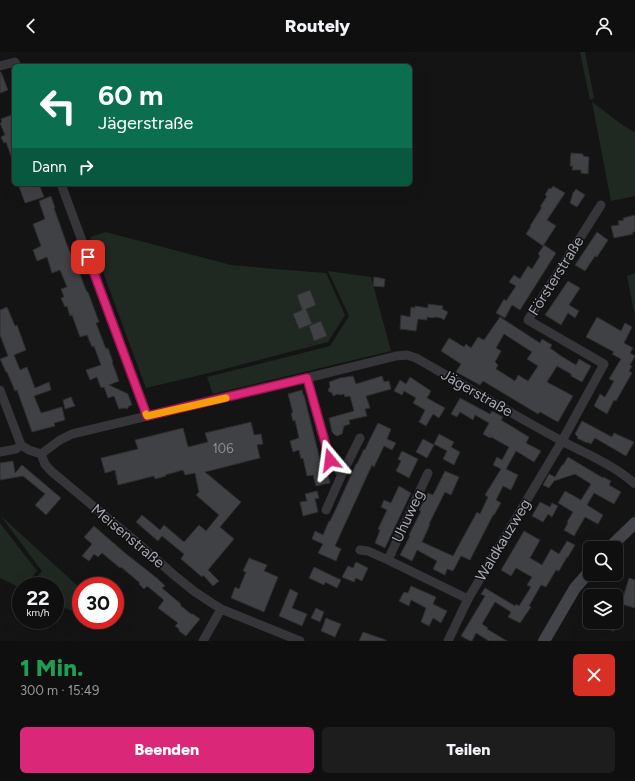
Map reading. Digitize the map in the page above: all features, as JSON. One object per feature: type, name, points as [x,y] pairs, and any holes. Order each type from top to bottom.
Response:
[{"type":"street","points":[[0,66],[12,64]]},
{"type":"street","points":[[62,186],[147,416]]},
{"type":"street","name":"Försterstraße","points":[[562,441],[604,364],[528,320],[601,205]]},
{"type":"street","name":"Jägerstraße","points":[[41,454],[60,440],[72,434],[396,356],[407,355],[416,358],[562,441],[610,466],[635,484]]},
{"type":"street","points":[[307,378],[330,460],[342,474]]},
{"type":"street","points":[[0,390],[22,445],[29,450],[41,454]]},
{"type":"street","points":[[326,510],[360,438]]},
{"type":"street","name":"Waldkauzweg","points":[[448,641],[468,599],[562,441]]},
{"type":"street","points":[[0,452],[16,449],[22,445]]},
{"type":"street","name":"Meisenstraße","points":[[41,454],[45,464],[51,471],[195,592],[221,609],[300,641]]},
{"type":"street","name":"Uhuweg","points":[[388,560],[428,473]]},
{"type":"street","points":[[616,541],[635,523]]},
{"type":"street","name":"Uhuweg","points":[[360,550],[368,551],[388,560],[468,599]]},
{"type":"street","points":[[544,641],[583,579]]},
{"type":"street","points":[[203,641],[221,609]]},
{"type":"shaded area","points":[[580,52],[585,52],[594,98],[590,100]]},
{"type":"shaded area","points":[[592,102],[624,126],[635,132],[635,196],[611,201]]},
{"type":"shaded area","points":[[106,232],[231,265],[326,273],[345,315],[328,342],[146,388],[90,237]]},
{"type":"shaded area","points":[[328,271],[371,277],[391,351],[213,394],[207,377],[330,346],[349,316]]},
{"type":"shaded area","points":[[635,273],[635,316],[627,276]]},
{"type":"shaded area","points":[[0,515],[72,581],[72,611],[64,607],[64,577],[37,577],[42,571]]},
{"type":"shaded area","points":[[0,523],[37,571],[32,577],[12,577],[12,584],[0,578]]},
{"type":"building","points":[[0,72],[8,90],[0,93]]},
{"type":"building","points":[[11,115],[12,159],[6,142],[4,143],[1,137],[5,135],[0,123],[2,122],[1,119]]},
{"type":"building","points":[[571,153],[583,154],[583,156],[589,157],[588,174],[581,173],[581,170],[572,170],[573,166],[570,166]]},
{"type":"building","points":[[19,186],[40,186],[44,197],[25,203]]},
{"type":"building","points":[[553,186],[565,193],[547,220],[556,226],[543,246],[526,234],[542,207],[540,207],[547,196],[545,195],[549,188],[551,189]]},
{"type":"building","points":[[576,189],[585,195],[577,207],[570,203]]},
{"type":"building","points":[[51,196],[66,242],[88,292],[99,322],[96,323],[106,349],[108,348],[119,381],[109,385],[128,394],[132,405],[127,409],[119,409],[114,396],[108,398],[104,387],[101,388],[97,377],[90,380],[86,370],[101,365],[94,346],[92,347],[87,335],[80,337],[72,315],[70,316],[67,306],[65,307],[61,298],[64,297],[61,289],[67,287],[60,270],[52,273],[47,257],[37,261],[33,250],[41,246],[33,224],[45,219],[39,201]]},
{"type":"building","points":[[635,215],[635,232],[632,232],[633,234],[614,238],[611,226],[619,225],[618,221]]},
{"type":"building","points":[[597,232],[608,240],[597,257],[595,256],[585,271],[575,265]]},
{"type":"building","points":[[544,245],[556,253],[520,310],[512,305],[505,318],[496,313],[504,299],[506,301],[516,286],[509,282],[514,275],[520,279],[528,266],[532,269],[540,256],[538,254]]},
{"type":"building","points":[[374,277],[385,279],[384,287],[373,286]]},
{"type":"building","points":[[568,281],[580,288],[569,305],[579,311],[575,318],[568,313],[561,325],[545,315]]},
{"type":"building","points":[[310,290],[316,305],[306,309],[312,324],[299,329],[293,314],[302,310],[297,295]]},
{"type":"building","points":[[428,304],[443,306],[442,309],[448,312],[444,320],[441,318],[427,317],[427,320],[418,319],[416,331],[400,329],[401,315],[410,317],[411,307],[415,308],[415,306],[428,308]]},
{"type":"building","points":[[7,307],[15,326],[17,325],[26,350],[14,355],[20,370],[27,367],[35,388],[49,382],[51,390],[34,396],[41,413],[62,407],[65,420],[54,423],[55,426],[32,432],[17,390],[15,391],[0,359],[8,356],[0,335],[0,310]]},
{"type":"building","points":[[500,317],[540,343],[542,339],[552,345],[550,348],[576,365],[579,359],[591,366],[582,382],[557,366],[547,382],[573,396],[558,422],[540,412],[538,414],[483,381],[480,385],[456,372],[461,364],[441,351],[449,338],[464,347],[466,344],[471,348],[478,337],[484,340]],"holes":[[[504,334],[532,352],[527,359],[538,366],[528,381],[518,375],[515,381],[496,369],[498,365],[495,362],[501,351],[496,348]]]},
{"type":"building","points":[[597,317],[621,331],[625,323],[632,327],[624,343],[633,348],[630,353],[635,356],[630,365],[632,366],[629,371],[632,373],[616,401],[614,400],[607,414],[594,406],[600,394],[605,397],[614,381],[609,379],[621,359],[612,354],[614,352],[586,337]]},
{"type":"building","points":[[321,321],[327,336],[314,341],[309,326]]},
{"type":"building","points":[[353,376],[356,384],[382,376],[384,382],[389,381],[391,389],[366,396],[370,408],[365,409],[367,416],[349,420],[350,424],[344,426],[342,434],[337,436],[332,432],[329,418],[354,411],[350,396],[345,397],[344,394],[338,394],[333,396],[332,393],[328,391],[330,386],[329,382],[340,378]]},
{"type":"building","points":[[410,377],[431,391],[427,398],[445,408],[439,418],[433,414],[426,426],[419,422],[425,410],[413,403],[416,398],[404,391],[402,395],[394,391],[400,380],[406,384]]},
{"type":"building","points":[[302,390],[323,472],[327,471],[330,483],[316,486],[313,475],[307,476],[303,458],[301,459],[299,450],[293,452],[290,441],[299,438],[295,420],[293,421],[291,413],[293,413],[288,394]]},
{"type":"building","points":[[71,397],[75,406],[65,409],[63,400]]},
{"type":"building","points":[[460,398],[490,414],[492,411],[503,417],[501,420],[529,437],[526,443],[541,451],[534,462],[516,451],[506,469],[518,475],[511,490],[503,486],[496,500],[501,503],[493,515],[470,560],[461,556],[453,571],[447,569],[445,575],[433,569],[437,561],[417,550],[412,561],[400,555],[421,511],[419,510],[428,493],[433,495],[445,471],[459,477],[451,495],[445,492],[422,542],[453,556],[477,512],[480,514],[488,497],[485,495],[501,469],[493,465],[497,457],[502,460],[509,447],[483,434],[489,423],[475,415],[473,420],[460,412],[457,417],[451,414]]},
{"type":"building","points":[[582,421],[612,437],[614,433],[634,442],[626,456],[595,438],[591,444],[577,438],[578,437],[575,434]]},
{"type":"building","points":[[251,422],[254,435],[261,434],[263,444],[257,445],[260,458],[205,472],[241,502],[220,527],[234,539],[208,570],[219,581],[213,586],[203,575],[202,577],[181,559],[184,554],[162,536],[158,541],[136,522],[142,515],[160,530],[164,525],[184,542],[199,525],[206,531],[219,515],[196,495],[199,492],[195,473],[185,475],[183,470],[155,479],[154,476],[118,485],[115,470],[105,473],[101,458],[138,449],[135,440],[183,428],[188,447],[208,442],[205,433]]},
{"type":"building","points":[[378,423],[391,429],[387,439],[396,443],[392,450],[384,446],[374,467],[372,465],[335,546],[341,549],[336,561],[318,553],[323,544],[312,539],[315,531],[323,535],[356,464],[364,449],[365,450]]},
{"type":"building","points":[[439,434],[454,442],[451,447],[460,452],[454,465],[443,459],[447,451],[434,444]]},
{"type":"building","points":[[423,439],[434,445],[427,458],[416,452]]},
{"type":"building","points":[[402,451],[418,459],[409,478],[396,471],[401,461],[398,459]]},
{"type":"building","points":[[568,457],[603,478],[611,481],[609,485],[621,492],[614,504],[594,493],[587,505],[603,515],[598,524],[585,517],[574,536],[564,530],[573,512],[558,503],[565,491],[581,500],[591,484],[575,474],[554,481],[549,488],[543,485],[549,474],[555,477]]},
{"type":"building","points":[[13,461],[15,473],[22,465],[61,498],[46,515],[35,505],[45,494],[23,476],[0,480],[0,463]]},
{"type":"building","points":[[399,486],[411,493],[385,548],[375,543],[380,530],[378,529],[387,510],[381,507],[384,500],[391,503]]},
{"type":"building","points":[[317,491],[319,498],[315,499],[318,512],[303,516],[300,502],[307,501],[305,494]]},
{"type":"building","points":[[540,502],[550,507],[552,503],[558,506],[552,517],[548,514],[543,522],[532,516]]},
{"type":"building","points":[[94,526],[158,579],[165,586],[162,588],[181,604],[180,605],[200,619],[186,636],[175,626],[178,623],[158,608],[164,600],[147,586],[144,589],[139,584],[140,583],[102,553],[98,557],[94,554],[89,561],[82,556],[92,544],[84,537]]},
{"type":"building","points":[[524,531],[540,540],[530,558],[542,565],[551,549],[559,554],[567,541],[575,545],[559,571],[556,570],[546,587],[541,585],[529,606],[531,607],[520,623],[508,617],[511,612],[495,602],[482,624],[488,628],[487,629],[507,641],[489,641],[476,633],[472,641],[470,641],[461,636],[485,596],[481,594],[485,588],[515,606],[516,604],[519,606],[531,587],[527,585],[532,577],[516,568],[511,576],[501,570]]},
{"type":"building","points":[[249,558],[267,565],[264,571],[278,577],[264,612],[231,598],[235,587],[239,589],[246,572],[243,571]]},
{"type":"building","points":[[356,562],[368,568],[362,581],[356,578],[354,582],[342,577],[348,566],[353,568]]},
{"type":"building","points":[[314,567],[341,580],[337,588],[325,582],[324,585],[309,578]]},
{"type":"building","points":[[629,578],[635,580],[635,608],[623,605],[623,598]]},
{"type":"building","points":[[411,586],[436,597],[433,604],[447,611],[441,623],[433,618],[429,626],[421,622],[426,608],[411,600],[409,606],[399,601],[404,592],[408,593]]},
{"type":"building","points":[[290,589],[298,593],[292,608],[307,614],[302,626],[279,616]]},
{"type":"building","points":[[316,608],[324,612],[320,622],[311,618]]},
{"type":"building","points":[[326,618],[341,624],[335,637],[321,631]]},
{"type":"building","points":[[363,632],[386,640],[386,641],[359,641]]},
{"type":"slow traffic","points":[[146,414],[147,416],[226,398]]},
{"type":"route","points":[[88,257],[147,416],[307,378],[330,460]]}]
